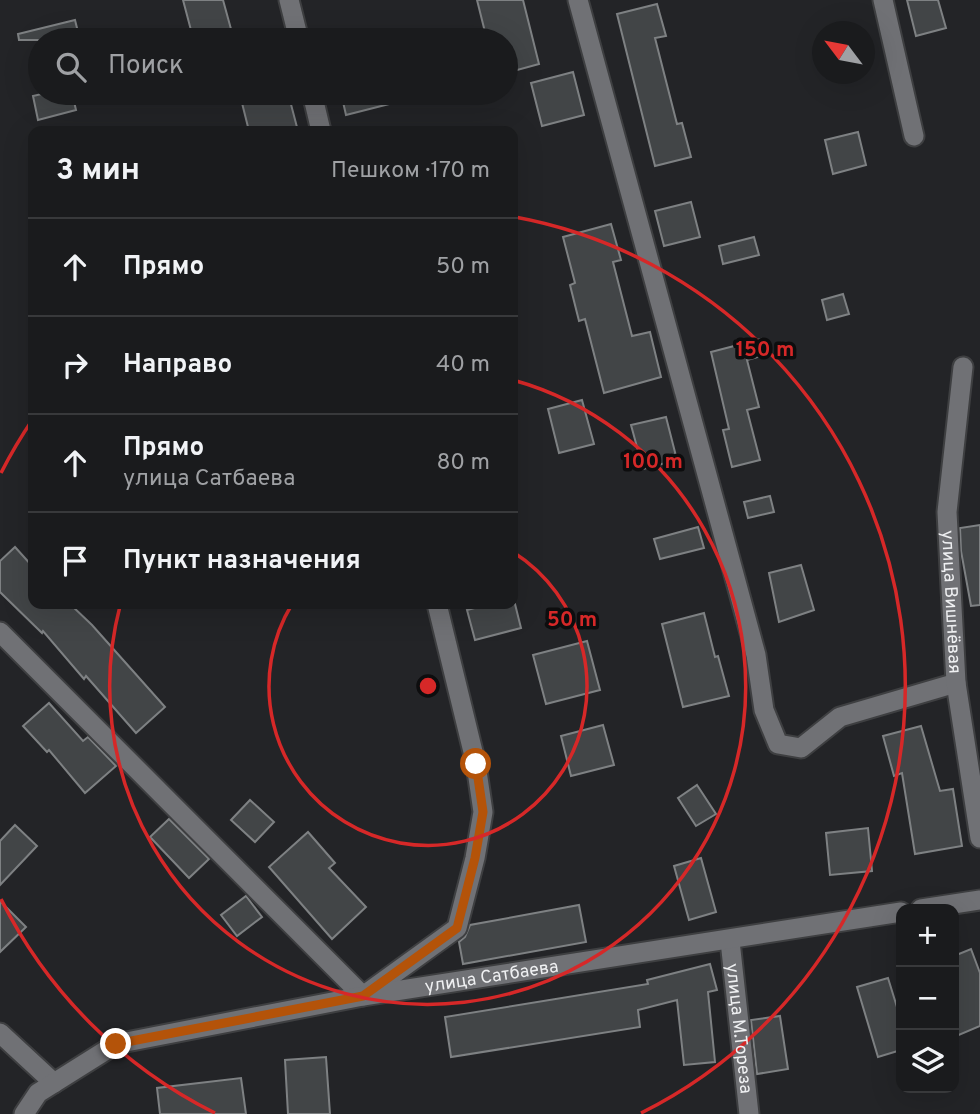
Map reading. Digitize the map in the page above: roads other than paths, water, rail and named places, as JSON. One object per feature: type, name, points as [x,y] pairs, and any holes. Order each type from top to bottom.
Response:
[{"type":"street","points":[[289,0],[296,28]]},
{"type":"street","points":[[578,0],[756,655],[764,710],[778,744],[801,748],[840,716],[956,683]]},
{"type":"street","points":[[883,0],[914,136]]},
{"type":"street","points":[[315,105],[320,126]]},
{"type":"street","name":"улица Вишнёвая","points":[[963,368],[947,512],[956,683],[980,838]]},
{"type":"street","points":[[0,632],[363,996],[457,928],[475,858],[483,812],[476,764],[438,609]]},
{"type":"street","points":[[954,904],[980,900]]},
{"type":"street","name":"улица Сатбаева","points":[[24,1114],[38,1093],[116,1044],[363,996],[730,941],[896,913]]},
{"type":"street","name":"улица М.Тореза","points":[[730,941],[750,1114]]},
{"type":"street","points":[[0,1033],[54,1083]]}]
